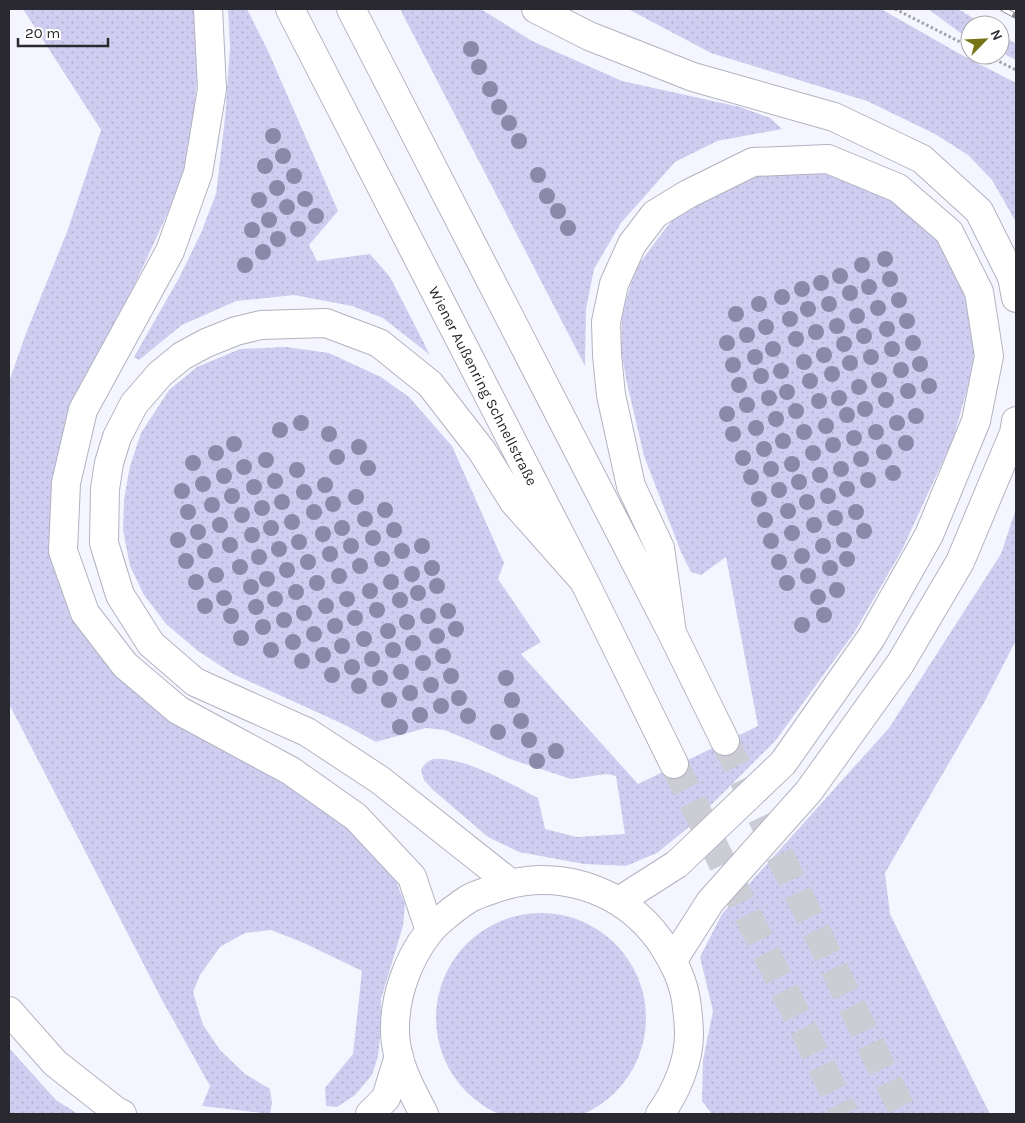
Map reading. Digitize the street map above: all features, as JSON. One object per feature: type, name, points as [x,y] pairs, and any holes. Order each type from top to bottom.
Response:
[{"type":"main road","points":[[208,9],[212,89],[198,173],[170,251],[83,410],[66,483],[64,551],[85,613],[125,665],[178,710],[291,771],[356,817],[412,877],[430,930]]},
{"type":"main road","name":"Wiener Außenring Schnellstraße","points":[[290,9],[584,581],[674,764]]},
{"type":"main road","points":[[351,9],[672,633],[725,741]]},
{"type":"main road","points":[[536,9],[590,36],[694,77],[834,117],[922,159],[979,211],[1012,277],[1016,298]]},
{"type":"main road","points":[[619,901],[677,864],[782,763],[871,638],[930,534],[976,421],[989,356],[979,292],[949,232],[898,188],[828,159],[753,162],[688,194],[655,214],[632,244],[614,284],[606,322],[606,355],[611,395],[631,486],[660,548],[672,633]]},
{"type":"main road","points":[[510,883],[380,780],[307,732],[195,682],[151,644],[120,595],[104,543],[105,489],[109,463],[117,437],[134,404],[160,374],[182,356],[213,340],[236,331],[261,325],[326,323],[379,343],[430,384],[482,451],[514,502],[584,581]]},
{"type":"main road","points":[[673,960],[710,902],[809,791],[900,664],[960,562],[1014,433],[1016,422]]},
{"type":"main road","points":[[424,1114],[403,1075],[395,1034],[398,995],[412,959],[430,930],[468,899],[510,883],[548,879],[583,885],[619,901],[649,925],[673,960],[686,994],[689,1035],[684,1068],[668,1110]]},
{"type":"main road","points":[[9,1011],[55,1063],[122,1114]]},
{"type":"main road","points":[[370,1114],[386,1098],[399,1056]]},
{"type":"path","points":[[895,9],[960,42]]},
{"type":"shaded area","points":[[23,9],[197,9],[199,55],[192,138],[180,186],[130,295],[103,343],[67,423],[76,614],[95,650],[117,677],[161,714],[321,802],[378,856],[393,873],[405,904],[403,926],[381,999],[381,1029],[378,1056],[372,1075],[355,1095],[337,1107],[326,1106],[325,1088],[353,1054],[362,971],[304,943],[271,930],[245,933],[220,947],[200,975],[193,992],[203,1025],[220,1050],[245,1074],[270,1089],[272,1103],[270,1114],[202,1106],[210,1086],[162,1000],[9,704],[9,382],[25,336],[67,232],[101,130]]},
{"type":"shaded area","points":[[228,9],[247,9],[268,51],[338,211],[309,245],[317,261],[370,254],[390,277],[430,355],[383,318],[352,306],[294,295],[236,301],[182,325],[139,360],[134,357],[179,278],[201,233],[216,194],[225,118],[230,47]]},
{"type":"shaded area","points":[[400,9],[481,9],[532,41],[622,81],[740,107],[770,118],[782,129],[717,141],[675,162],[621,223],[594,269],[586,309],[585,366]]},
{"type":"shaded area","points":[[628,9],[881,9],[960,54],[960,65],[981,65],[1016,83],[1016,222],[992,180],[968,155],[935,134],[867,101],[711,53]]},
{"type":"shaded area","points":[[928,9],[958,9],[968,15],[960,15],[960,33]]},
{"type":"shaded area","points":[[1010,40],[1016,44],[1016,60],[1010,57]]},
{"type":"shaded area","points":[[808,170],[848,176],[874,186],[933,230],[961,279],[969,308],[975,346],[970,378],[954,437],[902,550],[854,633],[776,740],[689,827],[657,853],[626,866],[584,864],[519,852],[488,837],[424,780],[421,770],[427,762],[436,759],[460,762],[502,779],[538,798],[545,829],[577,837],[625,834],[616,776],[607,774],[571,779],[510,759],[444,730],[426,728],[376,742],[343,724],[233,674],[198,651],[166,624],[144,595],[130,566],[123,530],[124,499],[130,466],[141,433],[169,390],[197,367],[240,349],[286,347],[329,353],[381,377],[409,397],[452,446],[504,563],[498,579],[541,642],[521,654],[638,784],[758,726],[726,557],[701,575],[691,572],[681,552],[644,456],[621,350],[622,315],[630,286],[639,264],[677,214],[744,178],[771,172]]},
{"type":"shaded area","points":[[1016,509],[1016,640],[985,701],[885,873],[890,914],[990,1114],[712,1114],[702,1101],[703,1060],[713,1011],[700,957],[722,914],[889,728],[1001,554]]},
{"type":"shaded area","points":[[541,913],[561,915],[581,921],[599,931],[615,944],[628,960],[638,978],[644,998],[646,1018],[644,1038],[638,1058],[628,1076],[615,1092],[599,1105],[581,1115],[561,1121],[541,1123],[521,1121],[501,1115],[483,1105],[467,1092],[454,1076],[444,1058],[438,1038],[436,1018],[438,998],[444,978],[454,960],[467,944],[483,931],[501,921],[521,915]]},
{"type":"shaded area","points":[[9,1048],[56,1100],[78,1114],[9,1114]]},
{"type":"tunnel","points":[[725,741],[904,1114]]},
{"type":"tunnel","points":[[674,764],[845,1114]]},
{"type":"railway","points":[[1003,9],[1016,16]]}]
